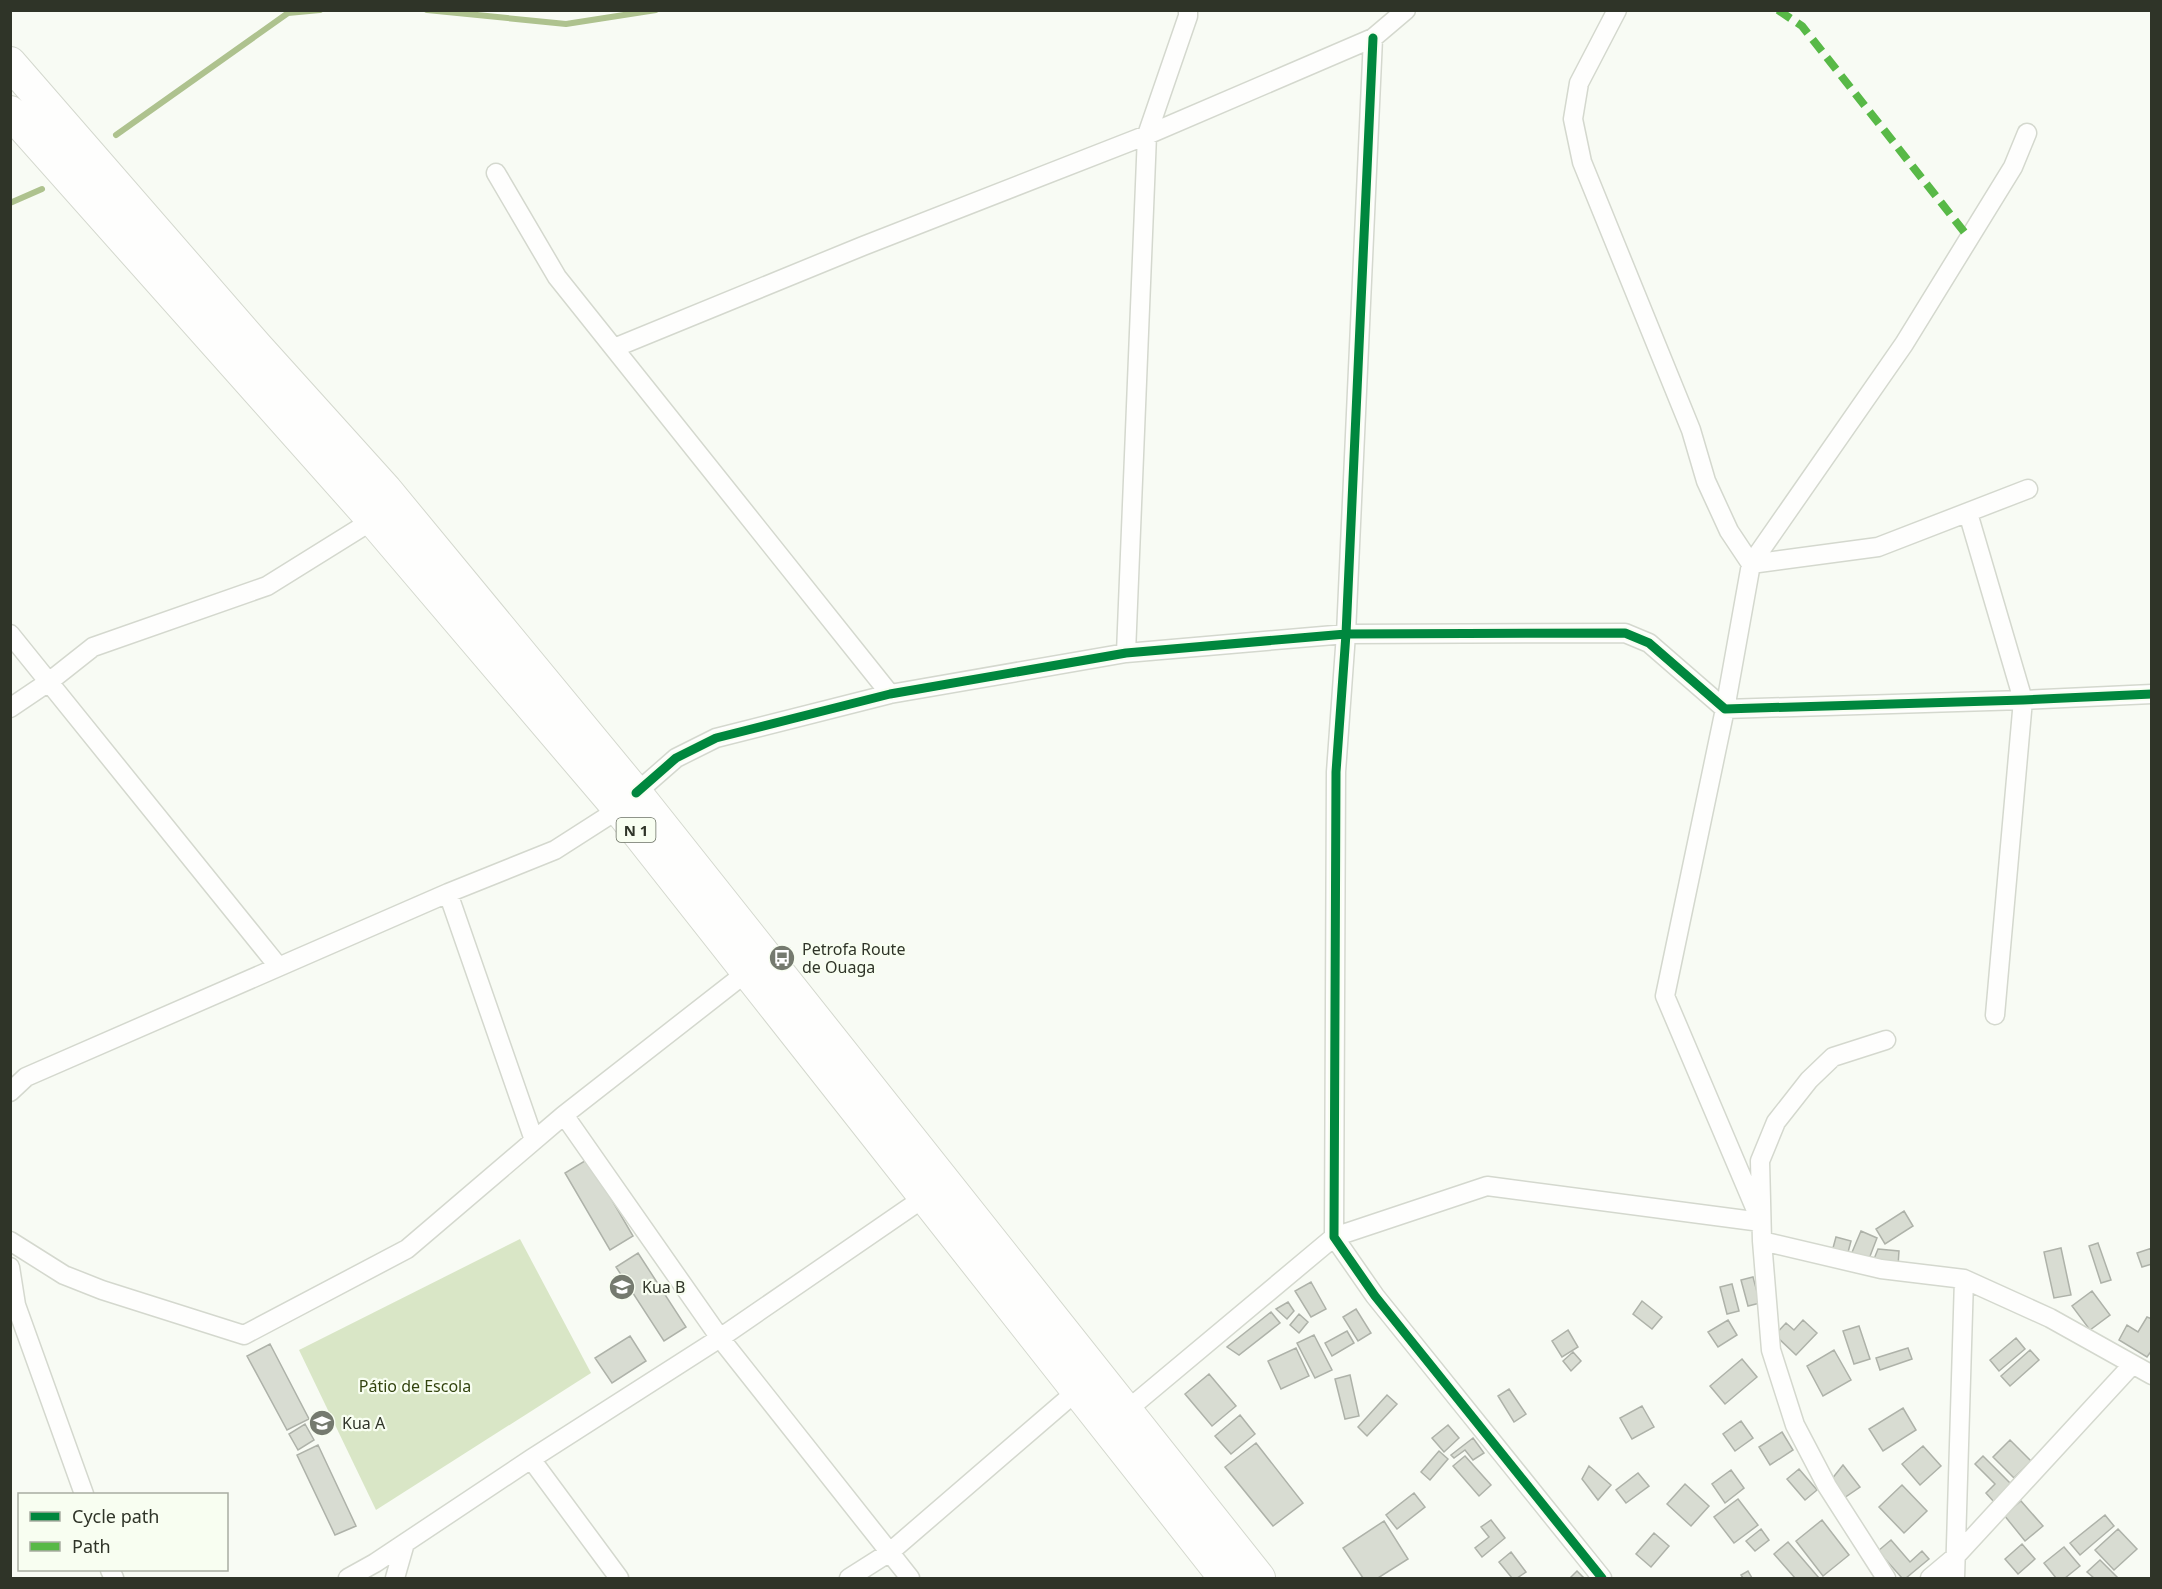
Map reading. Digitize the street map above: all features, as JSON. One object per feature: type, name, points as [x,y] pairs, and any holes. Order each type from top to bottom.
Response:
[{"type":"highway","name":"N 1","points":[[10,63],[386,490],[712,908],[1126,1411],[1257,1578]]},
{"type":"highway","name":"N 1","points":[[10,112],[627,801]]},
{"type":"highway","name":"N 1","points":[[712,908],[747,972],[1225,1578]]},
{"type":"street","points":[[1126,653],[1147,135],[1188,16],[1188,10]]},
{"type":"street","points":[[614,348],[863,246],[1147,135],[1372,38],[1406,10]]},
{"type":"street","points":[[1617,10],[1579,83],[1573,119],[1582,162],[1691,430],[1706,481],[1729,531],[1751,564]]},
{"type":"street","points":[[1372,38],[1346,634],[1336,772],[1334,1237],[1375,1296],[1602,1578]]},
{"type":"street","points":[[1761,1222],[1665,996],[1725,709],[1751,564],[1904,344],[2013,167],[2027,133]]},
{"type":"street","points":[[496,173],[557,277],[891,694]]},
{"type":"street","points":[[1751,564],[1878,547],[2028,489]]},
{"type":"street","points":[[1968,513],[2023,700],[1995,1015]]},
{"type":"street","points":[[10,708],[50,681],[93,647],[267,586],[373,520]]},
{"type":"street","points":[[11,1092],[26,1077],[448,893],[555,850],[627,801],[676,758],[716,738],[891,694],[1126,653],[1346,634],[1625,633],[1649,643],[1725,709],[2151,694]]},
{"type":"street","points":[[10,634],[278,966]]},
{"type":"street","points":[[448,893],[534,1140]]},
{"type":"street","points":[[10,1241],[64,1275],[102,1290],[244,1335],[407,1249],[564,1115],[747,972]]},
{"type":"street","points":[[1886,1040],[1833,1057],[1809,1080],[1776,1122],[1760,1161],[1762,1241],[1771,1350],[1795,1425],[1827,1486],[1886,1578]]},
{"type":"street","points":[[564,1115],[720,1338],[910,1578]]},
{"type":"street","points":[[1126,1411],[1334,1237],[1487,1186],[1761,1222]]},
{"type":"street","points":[[348,1578],[720,1338],[925,1197]]},
{"type":"street","points":[[1762,1241],[1881,1269],[1964,1279],[2050,1318],[2151,1375]]},
{"type":"street","points":[[10,1267],[16,1305],[84,1493]]},
{"type":"street","points":[[1955,1578],[1964,1279]]},
{"type":"street","points":[[1930,1578],[1955,1557],[2132,1365]]},
{"type":"street","points":[[849,1578],[890,1552],[1078,1389]]},
{"type":"street","points":[[531,1459],[619,1578]]},
{"type":"street","points":[[395,1578],[405,1543]]},
{"type":"green space","name":"Pátio de Escola","points":[[520,1239],[591,1373],[376,1510],[299,1350]]},
{"type":"building","points":[[588,1159],[633,1236],[610,1250],[565,1173]]},
{"type":"building","points":[[1904,1211],[1913,1226],[1885,1244],[1876,1229]]},
{"type":"building","points":[[1861,1231],[1877,1238],[1867,1264],[1850,1257]]},
{"type":"building","points":[[1836,1237],[1851,1241],[1847,1256],[1833,1248]]},
{"type":"building","points":[[2098,1243],[2111,1280],[2101,1283],[2089,1246]]},
{"type":"building","points":[[2061,1248],[2071,1295],[2054,1298],[2044,1252]]},
{"type":"building","points":[[2152,1248],[2152,1264],[2142,1267],[2137,1253]]},
{"type":"building","points":[[1878,1249],[1899,1251],[1898,1266],[1872,1264]]},
{"type":"building","points":[[638,1253],[686,1327],[664,1341],[616,1267]]},
{"type":"building","points":[[1753,1277],[1760,1303],[1748,1306],[1741,1280]]},
{"type":"building","points":[[1311,1282],[1326,1309],[1311,1317],[1295,1291]]},
{"type":"building","points":[[1732,1284],[1739,1311],[1727,1314],[1720,1287]]},
{"type":"building","points":[[2092,1291],[2110,1315],[2090,1330],[2072,1306]]},
{"type":"building","points":[[1642,1301],[1662,1317],[1652,1329],[1633,1314]]},
{"type":"building","points":[[1288,1302],[1294,1311],[1287,1319],[1276,1309]]},
{"type":"building","points":[[1356,1309],[1371,1333],[1358,1341],[1343,1317]]},
{"type":"building","points":[[1271,1312],[1280,1323],[1239,1355],[1227,1347]]},
{"type":"building","points":[[1299,1314],[1308,1322],[1299,1333],[1290,1325]]},
{"type":"building","points":[[2147,1317],[2152,1319],[2152,1350],[2147,1357],[2119,1340],[2127,1325],[2138,1332]]},
{"type":"building","points":[[1728,1320],[1737,1335],[1718,1347],[1708,1332]]},
{"type":"building","points":[[1803,1320],[1817,1333],[1796,1355],[1775,1335],[1786,1323],[1794,1330]]},
{"type":"building","points":[[1859,1326],[1870,1359],[1854,1364],[1843,1331]]},
{"type":"building","points":[[1568,1330],[1578,1347],[1562,1357],[1552,1341]]},
{"type":"building","points":[[1347,1331],[1354,1343],[1332,1356],[1325,1343]]},
{"type":"building","points":[[1314,1335],[1332,1370],[1315,1378],[1297,1343]]},
{"type":"building","points":[[630,1336],[646,1361],[612,1383],[595,1358]]},
{"type":"building","points":[[2016,1338],[2025,1349],[1999,1371],[1990,1360]]},
{"type":"building","points":[[270,1344],[309,1419],[287,1430],[247,1356]]},
{"type":"building","points":[[1296,1348],[1309,1376],[1281,1389],[1268,1361]]},
{"type":"building","points":[[1908,1348],[1912,1359],[1880,1370],[1876,1358]]},
{"type":"building","points":[[1834,1350],[1851,1380],[1823,1396],[1807,1366]]},
{"type":"building","points":[[2030,1350],[2039,1360],[2010,1386],[2001,1376]]},
{"type":"building","points":[[1573,1352],[1581,1361],[1571,1371],[1563,1361]]},
{"type":"building","points":[[1742,1359],[1757,1377],[1725,1404],[1710,1386]]},
{"type":"building","points":[[1209,1374],[1236,1406],[1212,1426],[1185,1394]]},
{"type":"building","points":[[1350,1375],[1359,1416],[1345,1419],[1335,1379]]},
{"type":"building","points":[[1509,1389],[1526,1414],[1514,1422],[1498,1396]]},
{"type":"building","points":[[1387,1395],[1397,1404],[1367,1436],[1358,1427]]},
{"type":"building","points":[[1642,1406],[1654,1427],[1632,1439],[1620,1418]]},
{"type":"building","points":[[1903,1408],[1916,1430],[1883,1451],[1869,1429]]},
{"type":"building","points":[[1240,1415],[1255,1434],[1231,1454],[1215,1436]]},
{"type":"building","points":[[1741,1421],[1753,1438],[1735,1451],[1723,1434]]},
{"type":"building","points":[[305,1424],[314,1440],[298,1450],[289,1434]]},
{"type":"building","points":[[1448,1425],[1459,1438],[1444,1452],[1432,1438]]},
{"type":"building","points":[[1782,1432],[1793,1450],[1770,1465],[1759,1447]]},
{"type":"building","points":[[1473,1438],[1484,1453],[1473,1460],[1465,1450],[1454,1458],[1451,1455]]},
{"type":"building","points":[[2010,1440],[2031,1461],[2014,1478],[1993,1457]]},
{"type":"building","points":[[1256,1443],[1303,1503],[1273,1526],[1225,1467]]},
{"type":"building","points":[[318,1445],[356,1526],[335,1535],[297,1455]]},
{"type":"building","points":[[1923,1446],[1941,1466],[1920,1485],[1902,1464]]},
{"type":"building","points":[[1439,1451],[1448,1459],[1430,1480],[1421,1472]]},
{"type":"building","points":[[1465,1456],[1491,1485],[1479,1496],[1453,1466]]},
{"type":"building","points":[[1983,1456],[2011,1484],[1994,1502],[1986,1493],[1995,1484],[1975,1464]]},
{"type":"building","points":[[1843,1465],[1860,1487],[1844,1498],[1831,1480]]},
{"type":"building","points":[[1589,1466],[1611,1485],[1598,1500],[1582,1479]]},
{"type":"building","points":[[1799,1469],[1817,1490],[1805,1500],[1787,1479]]},
{"type":"building","points":[[1731,1470],[1744,1488],[1725,1503],[1712,1484]]},
{"type":"building","points":[[1638,1473],[1649,1486],[1626,1503],[1616,1490]]},
{"type":"building","points":[[1685,1484],[1709,1506],[1691,1526],[1667,1504]]},
{"type":"building","points":[[1902,1485],[1927,1511],[1904,1533],[1879,1507]]},
{"type":"building","points":[[1414,1493],[1425,1507],[1397,1529],[1386,1515]]},
{"type":"building","points":[[1738,1499],[1758,1525],[1734,1543],[1714,1517]]},
{"type":"building","points":[[2021,1501],[2043,1526],[2025,1541],[2004,1515]]},
{"type":"building","points":[[2105,1515],[2114,1526],[2080,1555],[2070,1543]]},
{"type":"building","points":[[1491,1520],[1505,1538],[1482,1557],[1475,1548],[1489,1537],[1481,1527]]},
{"type":"building","points":[[1822,1520],[1849,1555],[1823,1576],[1796,1541]]},
{"type":"building","points":[[1384,1521],[1408,1559],[1378,1578],[1363,1578],[1343,1548]]},
{"type":"building","points":[[1761,1529],[1769,1540],[1755,1551],[1746,1541]]},
{"type":"building","points":[[2118,1529],[2137,1549],[2114,1570],[2095,1550]]},
{"type":"building","points":[[1654,1533],[1669,1546],[1651,1567],[1636,1554]]},
{"type":"building","points":[[1891,1540],[1910,1562],[1922,1551],[1929,1559],[1906,1578],[1902,1578],[1878,1551]]},
{"type":"building","points":[[1788,1542],[1819,1578],[1795,1578],[1774,1554]]},
{"type":"building","points":[[2022,1544],[2035,1559],[2018,1574],[2005,1559]]},
{"type":"building","points":[[2064,1547],[2080,1566],[2065,1578],[2056,1578],[2044,1563]]},
{"type":"building","points":[[1511,1552],[1526,1572],[1517,1578],[1512,1578],[1499,1562]]},
{"type":"building","points":[[2100,1560],[2118,1578],[2094,1578],[2087,1572]]},
{"type":"building","points":[[1577,1571],[1584,1578],[1570,1578]]},
{"type":"building","points":[[1748,1571],[1752,1578],[1743,1578],[1741,1575]]},
{"type":"waterway","points":[[116,135],[288,13],[320,10]]},
{"type":"waterway","points":[[427,10],[566,24],[656,10]]},
{"type":"waterway","points":[[10,203],[42,189]]},
{"type":"marked path","points":[[1778,10],[1802,26],[1969,238]]},
{"type":"cycle path","points":[[1373,38],[1346,634],[1336,772],[1334,1237],[1375,1296],[1602,1578]]},
{"type":"cycle path","points":[[636,793],[676,758],[716,738],[890,694],[1126,653],[1346,634],[1625,633],[1649,643],[1725,709],[2152,694]]},
{"type":"place","name":"Petrofa Route de Ouaga","points":[[782,958]]},
{"type":"place","name":"Kua B","points":[[622,1287]]},
{"type":"place","name":"Kua A","points":[[322,1423]]}]
